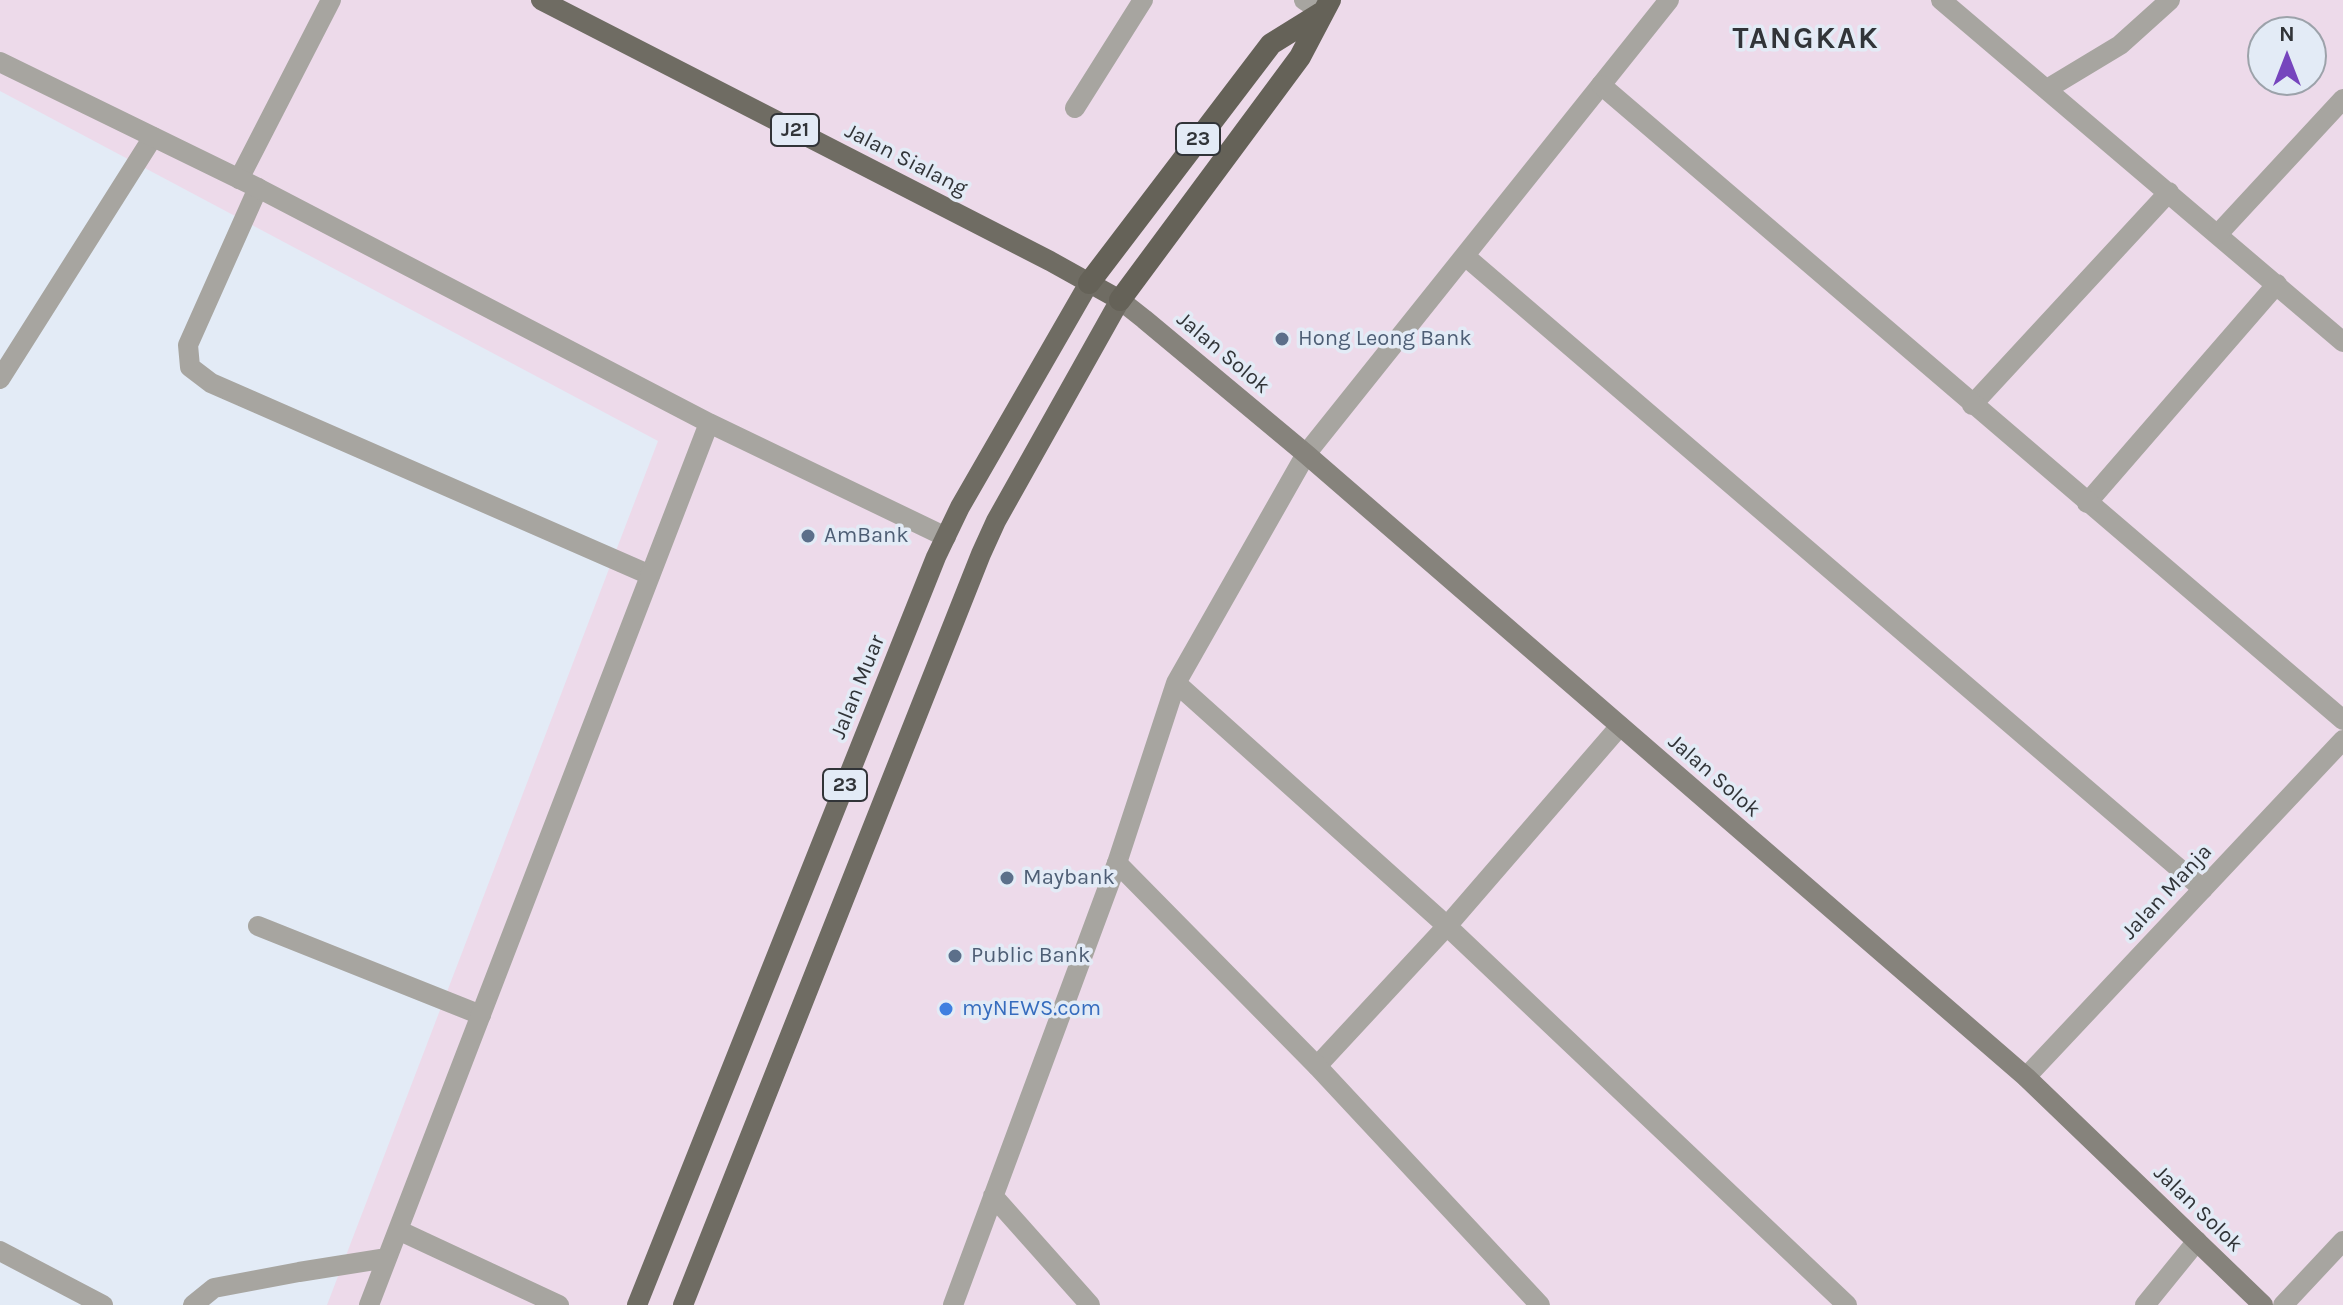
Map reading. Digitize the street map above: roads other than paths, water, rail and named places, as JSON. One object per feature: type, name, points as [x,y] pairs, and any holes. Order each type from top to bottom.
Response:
[{"type":"highway","name":"23","points":[[1089,283],[1271,44],[1319,4]]},
{"type":"highway","name":"23","points":[[1120,300],[1300,57],[1319,4]]},
{"type":"main road","name":"Jalan Sialang","points":[[555,3],[1120,300]]},
{"type":"main road","name":"Jalan Muar","points":[[637,1305],[946,537],[960,507],[1089,283]]},
{"type":"main road","name":"Jalan Solok","points":[[1120,300],[1306,454],[2026,1077],[2263,1305]]},
{"type":"main road","name":"23","points":[[683,1305],[981,554],[996,521],[1120,300]]},
{"type":"street","points":[[239,179],[331,0]]},
{"type":"street","points":[[1075,108],[1143,0]]},
{"type":"street","points":[[953,1305],[1117,863],[1176,683],[1306,454],[1669,0]]},
{"type":"street","points":[[1941,0],[2343,342]]},
{"type":"street","points":[[2047,89],[2120,45],[2170,0]]},
{"type":"street","points":[[0,62],[258,188],[709,423],[946,537]]},
{"type":"street","points":[[1601,85],[2343,720]]},
{"type":"street","points":[[2218,234],[2343,99]]},
{"type":"street","points":[[0,379],[153,137]]},
{"type":"street","points":[[258,188],[188,345],[190,367],[211,383],[650,575]]},
{"type":"street","points":[[1972,405],[2169,192]]},
{"type":"street","points":[[1465,256],[2203,889]]},
{"type":"street","points":[[2087,503],[2277,284]]},
{"type":"street","points":[[369,1305],[709,423]]},
{"type":"street","points":[[1176,683],[1447,926],[1847,1305]]},
{"type":"street","points":[[1317,1066],[1447,926],[1620,726]]},
{"type":"street","name":"Jalan Manja","points":[[2026,1077],[2343,740]]},
{"type":"street","points":[[1117,863],[1317,1066],[1540,1305]]},
{"type":"street","points":[[258,926],[481,1015]]},
{"type":"street","points":[[993,1196],[1090,1305]]},
{"type":"street","points":[[398,1230],[559,1305]]},
{"type":"street","points":[[2145,1305],[2197,1241]]},
{"type":"street","points":[[2283,1305],[2343,1241]]},
{"type":"street","points":[[0,1251],[103,1305]]},
{"type":"street","points":[[193,1305],[214,1288],[387,1258]]},
{"type":"place","name":"Hong Leong Bank","points":[[1282,339]]},
{"type":"place","name":"AmBank","points":[[808,536]]},
{"type":"place","name":"Maybank","points":[[1007,878]]},
{"type":"place","name":"Public Bank","points":[[955,956]]},
{"type":"place","name":"myNEWS.com","points":[[946,1009]]},
{"type":"district","name":"TANGKAK","points":[[1806,39]]}]
